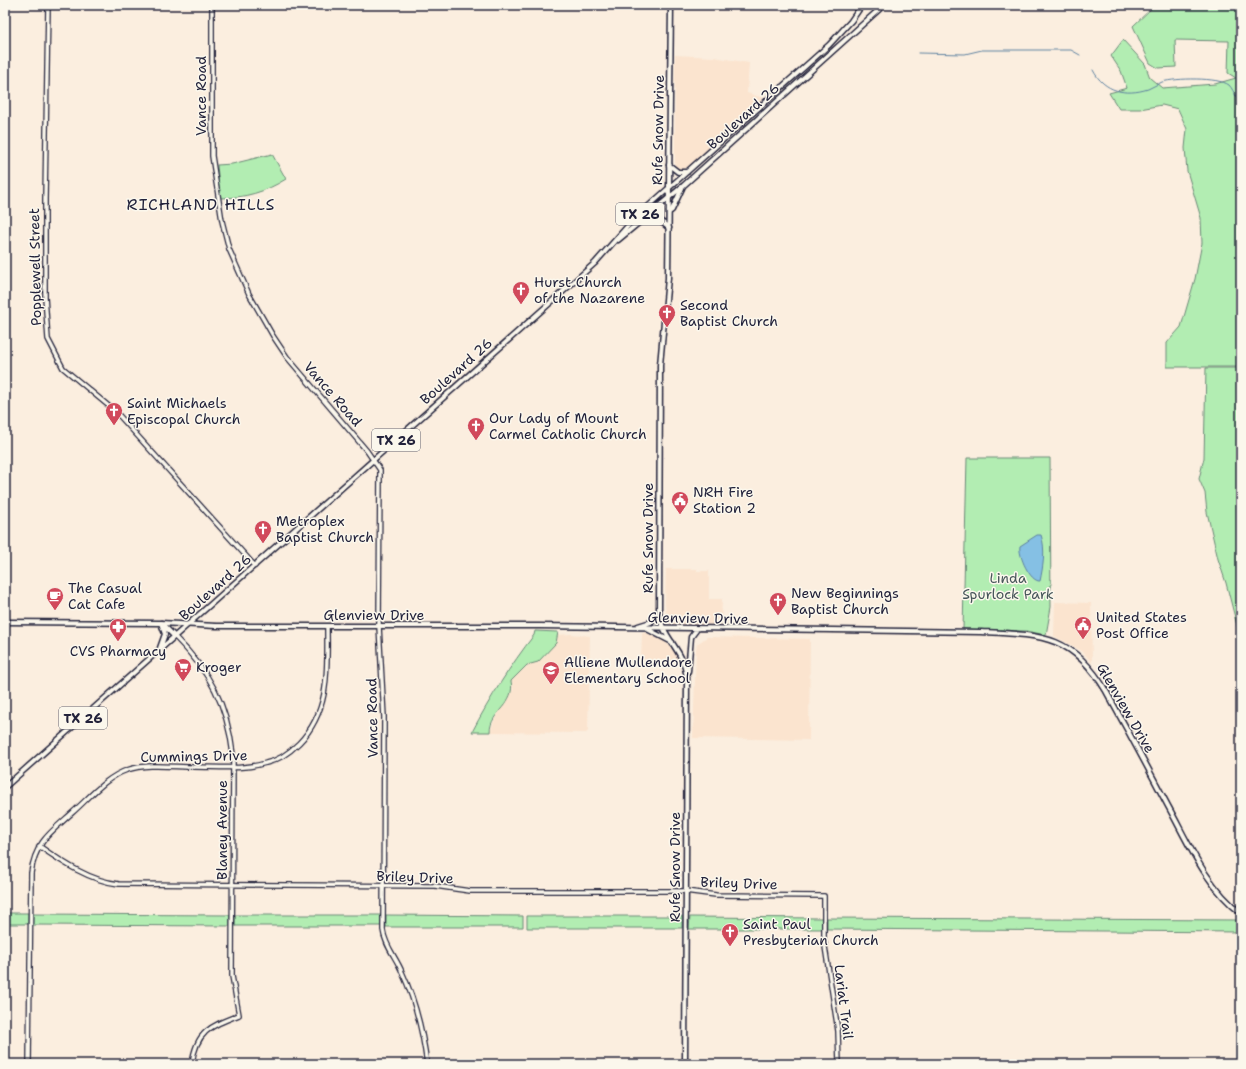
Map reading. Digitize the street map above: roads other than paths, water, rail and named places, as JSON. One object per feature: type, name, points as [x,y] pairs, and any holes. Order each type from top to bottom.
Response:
[{"type":"main road","name":"Rufe Snow Drive","points":[[671,5],[667,289],[660,365],[659,614],[663,628],[682,658],[687,677],[685,1064]]},
{"type":"main road","name":"Boulevard 26","points":[[616,242],[633,220],[836,38],[862,5]]},
{"type":"main road","name":"Boulevard 26","points":[[5,787],[595,263],[616,242],[683,186],[884,5]]},
{"type":"main road","points":[[728,136],[733,140]]},
{"type":"main road","points":[[669,165],[678,172],[688,172]]},
{"type":"main road","points":[[669,212],[672,210],[683,186]]},
{"type":"main road","points":[[645,219],[658,219],[668,228]]},
{"type":"main road","points":[[630,628],[651,622],[659,614]]},
{"type":"main road","name":"Glenview Drive","points":[[5,622],[663,628],[1028,634],[1051,640],[1070,648],[1092,669],[1103,686],[1196,858],[1214,888],[1241,913]]},
{"type":"main road","points":[[161,623],[175,637]]},
{"type":"main road","points":[[160,648],[165,634],[161,623]]},
{"type":"main road","points":[[645,628],[672,642]]},
{"type":"main road","points":[[687,677],[691,637],[697,629]]},
{"type":"street","name":"Popplewell Street","points":[[48,5],[45,199],[45,297],[48,339],[63,368],[116,412],[255,566]]},
{"type":"street","name":"Vance Road","points":[[212,5],[212,156],[222,221],[228,245],[250,294],[272,336],[287,357],[379,467],[379,626],[384,716],[384,936],[409,988],[418,1019],[427,1064]]},
{"type":"street","name":"Cummings Drive","points":[[29,1064],[31,873],[35,853],[39,846],[54,829],[107,782],[128,770],[145,767],[233,767],[267,763],[279,759],[293,749],[314,725],[322,706],[326,687],[327,626]]},
{"type":"street","name":"Blaney Avenue","points":[[175,637],[198,661],[218,694],[231,737],[233,767],[232,976],[239,1015],[214,1024],[200,1037],[194,1053],[192,1064]]},
{"type":"street","name":"Briley Drive","points":[[39,846],[75,869],[112,883],[445,886],[470,891],[685,891],[716,895],[824,896]]},
{"type":"street","name":"Lariat Trail","points":[[824,896],[824,940],[838,1031],[838,1064]]},
{"type":"water","points":[[1037,535],[1041,535],[1044,552],[1040,581],[1036,580],[1029,573],[1023,561],[1020,550],[1020,546]]},
{"type":"waterway","points":[[918,53],[965,54],[982,50],[1071,50],[1080,55]]},
{"type":"waterway","points":[[1093,70],[1109,88],[1124,92],[1140,91],[1168,81],[1207,79],[1224,82],[1229,85],[1236,96],[1241,96]]},
{"type":"place","name":"Hurst Church of the Nazarene","points":[[521,305]]},
{"type":"place","name":"Second Baptist Church","points":[[667,328]]},
{"type":"place","name":"Saint Michaels Episcopal Church","points":[[114,426]]},
{"type":"place","name":"Our Lady of Mount Carmel Catholic Church","points":[[476,441]]},
{"type":"place","name":"NRH Fire Station 2","points":[[680,515]]},
{"type":"place","name":"Metroplex Baptist Church","points":[[263,544]]},
{"type":"place","name":"The Casual Cat Cafe","points":[[55,611]]},
{"type":"place","name":"New Beginnings Baptist Church","points":[[778,616]]},
{"type":"place","name":"United States Post Office","points":[[1083,640]]},
{"type":"place","name":"CVS Pharmacy","points":[[118,642]]},
{"type":"place","name":"Kroger","points":[[183,682]]},
{"type":"place","name":"Alliene Mullendore Elementary School","points":[[551,685]]},
{"type":"place","name":"Saint Paul Presbyterian Church","points":[[730,947]]},
{"type":"district","name":"RICHLAND HILLS","points":[[201,204]]},
{"type":"park label","name":"Linda Spurlock Park","points":[[1008,586]]}]
